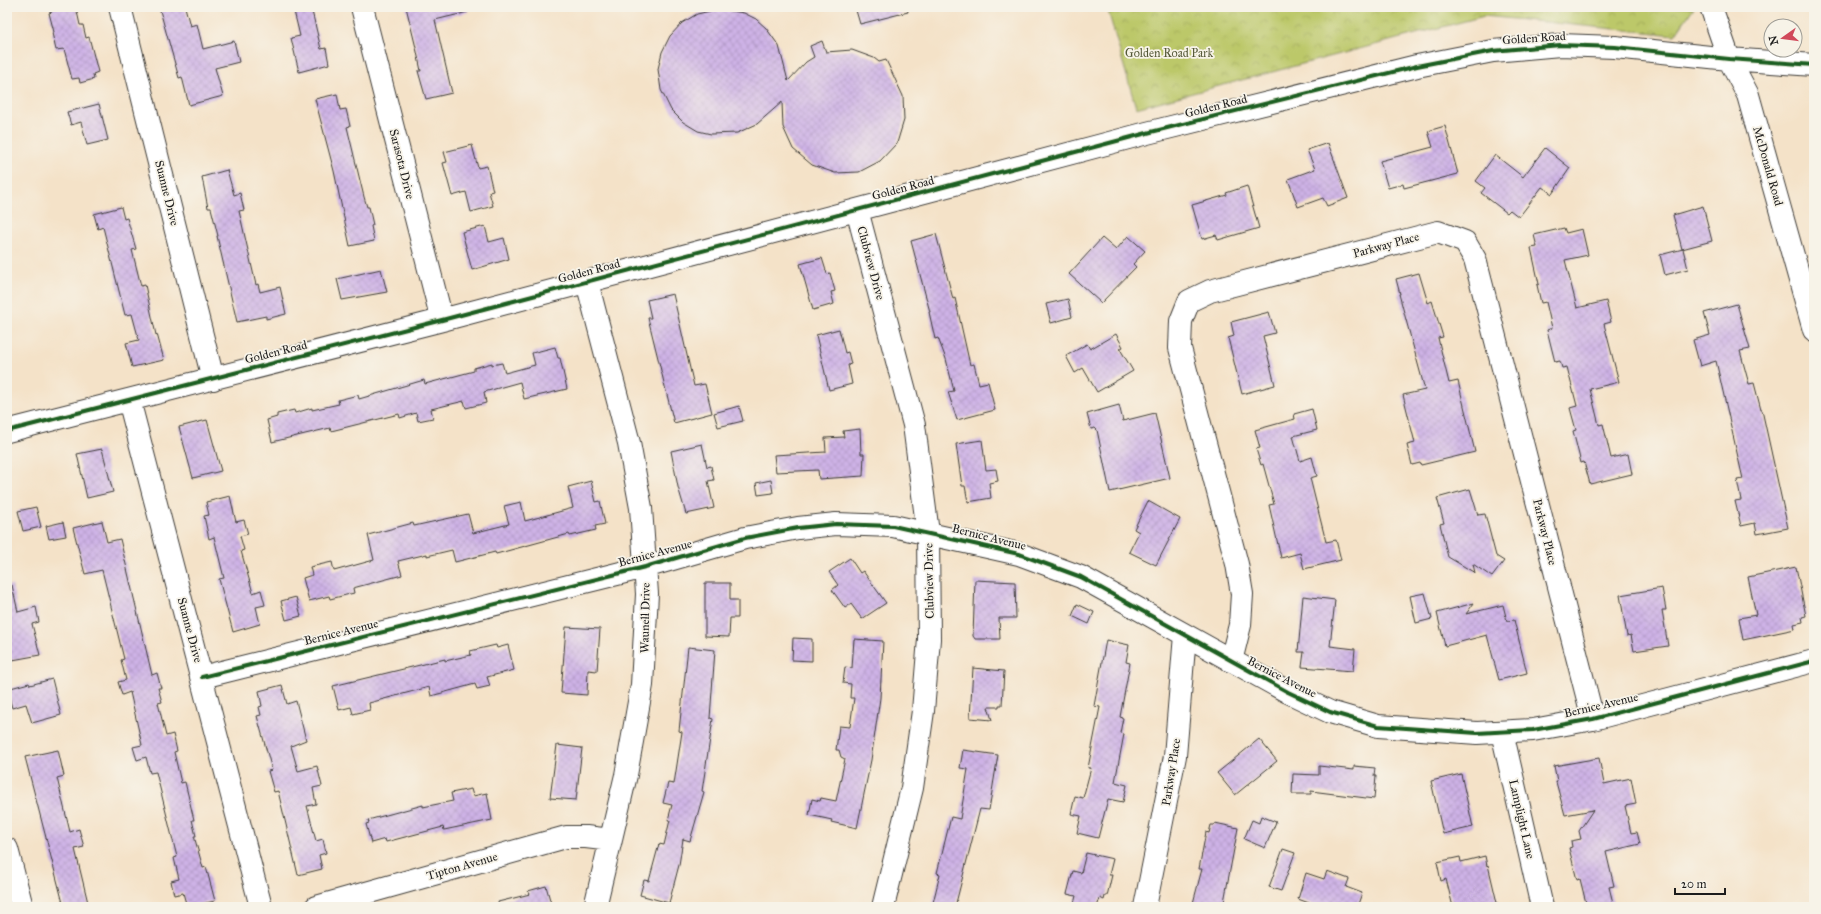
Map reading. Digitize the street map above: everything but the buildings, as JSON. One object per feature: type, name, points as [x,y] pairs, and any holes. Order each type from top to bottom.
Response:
[{"type":"street","name":"Suanne Drive","points":[[120,7],[213,379]]},
{"type":"street","name":"Sarasota Drive","points":[[362,7],[442,320]]},
{"type":"street","name":"McDonald Road","points":[[1711,7],[1729,59],[1748,95],[1814,330]]},
{"type":"street","name":"Golden Road","points":[[7,431],[442,320],[1155,131],[1417,66],[1493,51],[1560,45],[1615,48],[1729,59],[1814,65]]},
{"type":"street","name":"Clubview Drive","points":[[857,210],[914,425],[928,534],[929,639],[923,711],[912,788],[883,907]]},
{"type":"street","name":"Parkway Place","points":[[1231,662],[1240,625],[1242,594],[1237,564],[1180,348],[1181,321],[1189,301],[1210,291],[1438,232],[1465,242],[1475,259],[1593,719]]},
{"type":"street","name":"Waunell Drive","points":[[587,282],[629,443],[641,508],[645,567],[646,634],[642,685],[626,775],[595,907]]},
{"type":"street","name":"Suanne Drive","points":[[129,400],[261,907]]},
{"type":"street","name":"Bernice Avenue","points":[[202,677],[645,567],[745,538],[798,528],[836,524],[893,526],[1019,554],[1081,577],[1231,662],[1288,692],[1330,712],[1378,726],[1477,733],[1533,730],[1593,719],[1814,661]]},
{"type":"street","name":"Parkway Place","points":[[1145,907],[1175,756],[1185,635]]},
{"type":"street","name":"Lamplight Lane","points":[[1502,732],[1542,907]]},
{"type":"street","name":"Tipton Avenue","points":[[316,907],[566,837],[586,837],[611,840]]},
{"type":"street","points":[[7,848],[22,907]]},
{"type":"green space","name":"Golden Road Park","points":[[1107,7],[1694,7],[1675,35],[1484,16],[1136,108]]},
{"type":"cycle path","points":[[7,431],[442,320],[1147,133],[1417,66],[1493,51],[1560,45],[1615,47],[1729,59],[1814,65]]},
{"type":"cycle path","points":[[202,677],[645,567],[745,538],[798,528],[836,524],[893,526],[1019,554],[1081,577],[1288,692],[1330,712],[1378,726],[1477,733],[1533,730],[1593,719],[1814,661]]}]
